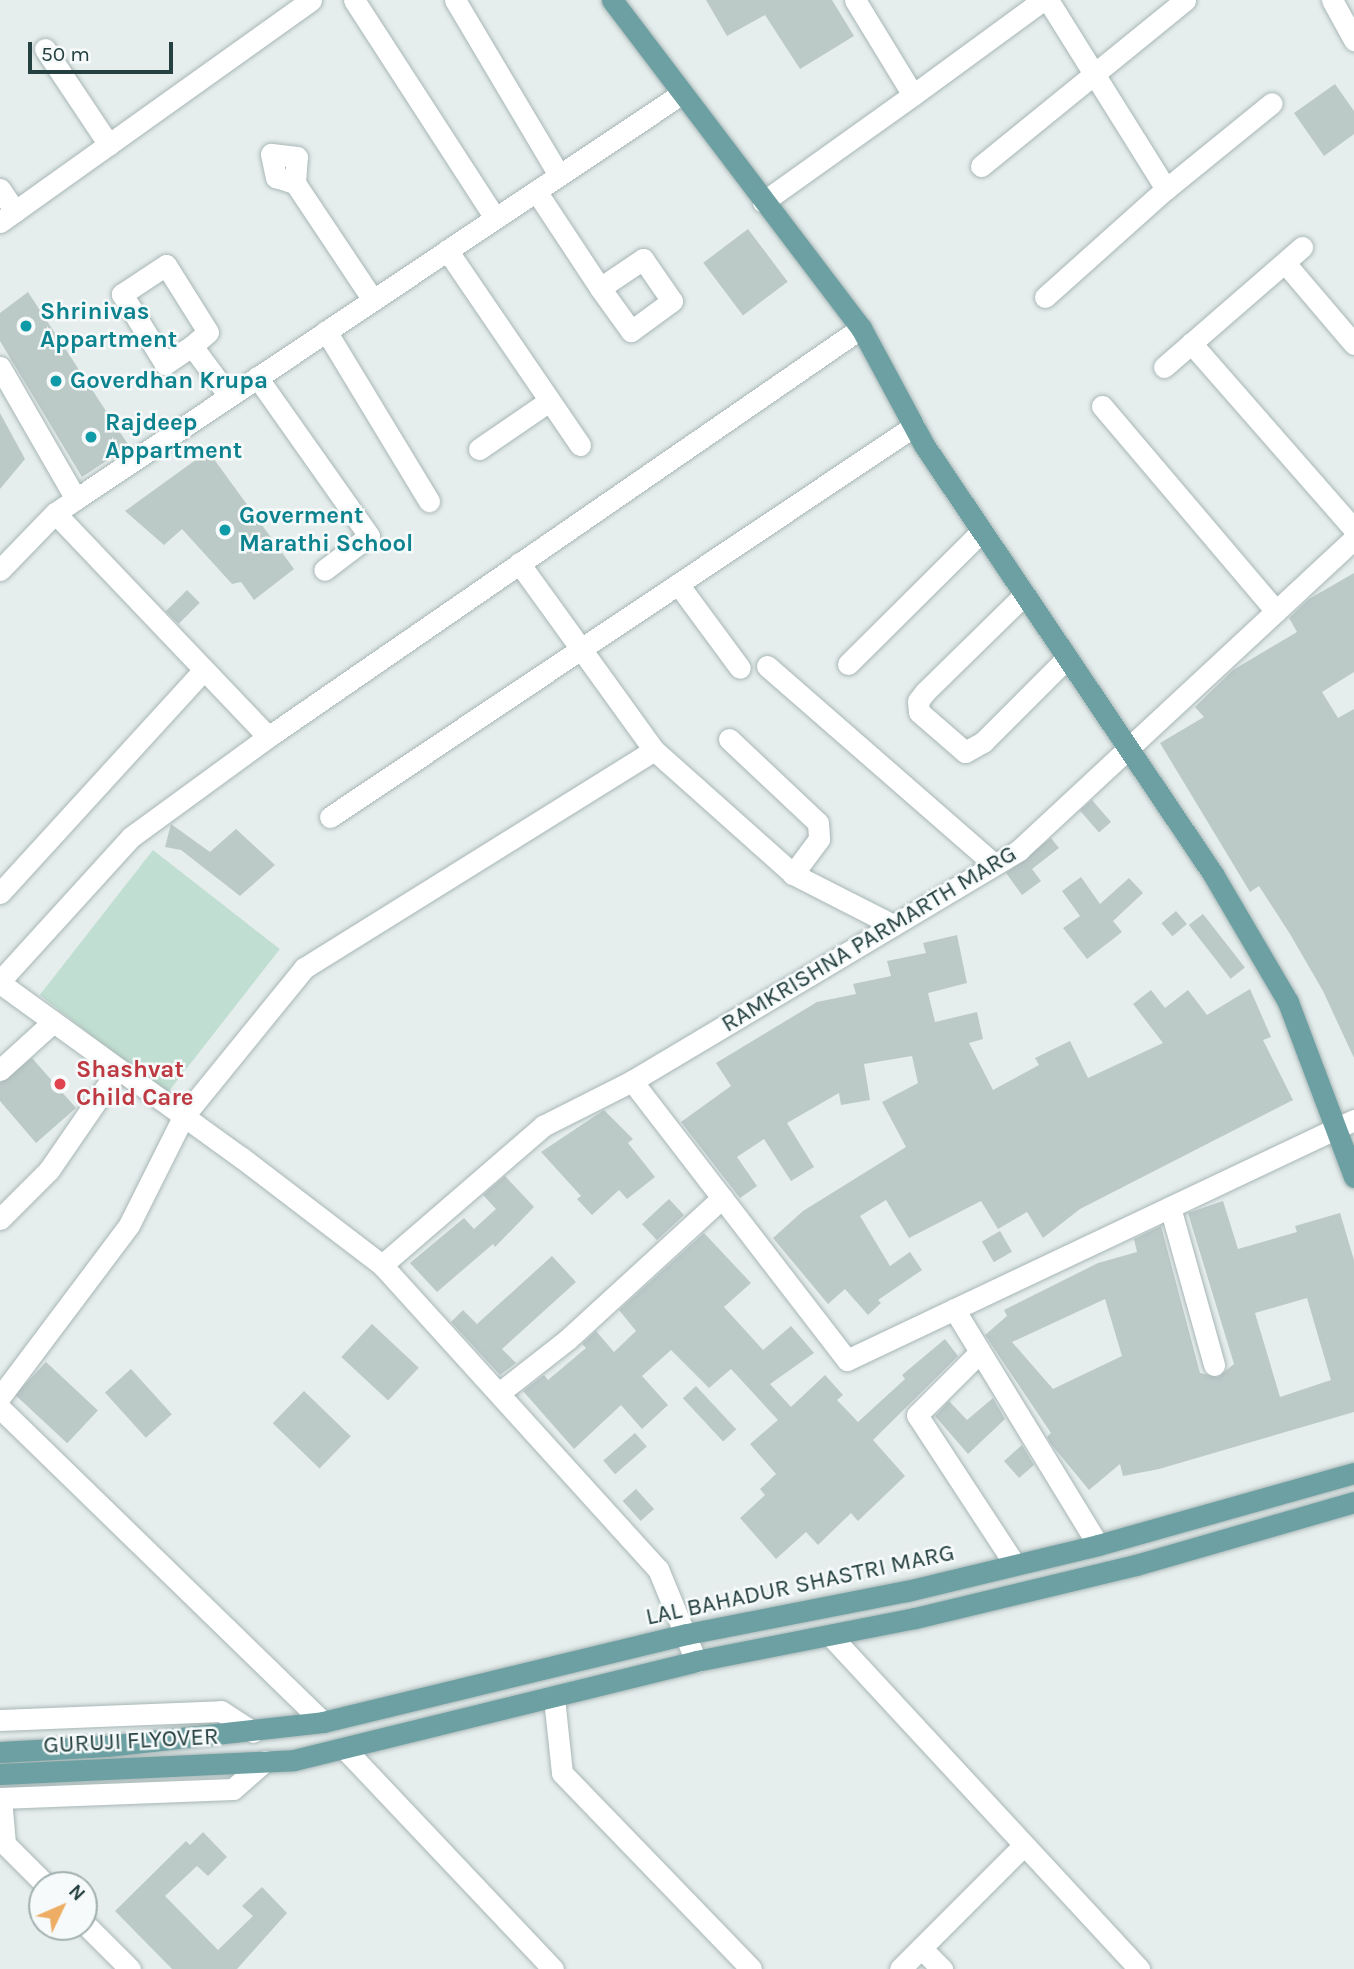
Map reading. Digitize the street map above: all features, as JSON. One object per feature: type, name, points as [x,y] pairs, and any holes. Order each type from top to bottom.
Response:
[{"type":"main road","points":[[612,0],[860,328],[914,426],[981,531],[1213,874],[1288,1002],[1345,1124],[1354,1177]]},
{"type":"main road","name":"LAL BAHADUR SHASTRI MARG","points":[[253,1732],[323,1722],[687,1634],[1015,1565],[1098,1545],[1354,1473]]},
{"type":"main road","points":[[265,1761],[344,1748],[696,1661],[830,1635],[1136,1565],[1354,1502]]},
{"type":"main road","name":"GURUJI FLYOVER","points":[[0,1752],[253,1732]]},
{"type":"main road","name":"GURUJI FLYOVER","points":[[0,1774],[265,1761]]},
{"type":"street","points":[[354,0],[495,218]]},
{"type":"street","points":[[455,0],[559,175]]},
{"type":"street","points":[[855,0],[913,95]]},
{"type":"street","points":[[763,202],[1042,0]]},
{"type":"street","points":[[1048,0],[1166,190]]},
{"type":"street","points":[[981,166],[1093,72],[1185,0]]},
{"type":"street","points":[[1332,0],[1354,40]]},
{"type":"street","points":[[0,189],[8,217],[308,1]]},
{"type":"street","points":[[44,49],[109,145]]},
{"type":"street","points":[[0,570],[55,513],[681,94]]},
{"type":"street","points":[[1045,297],[1166,190],[1272,103]]},
{"type":"street","points":[[295,183],[373,300]]},
{"type":"street","points":[[536,191],[600,288]]},
{"type":"street","points":[[1164,367],[1302,247]]},
{"type":"street","points":[[447,250],[580,445]]},
{"type":"street","points":[[1284,263],[1354,345]]},
{"type":"street","points":[[166,265],[208,332],[192,346],[164,364],[122,294],[166,265]]},
{"type":"street","points":[[696,1661],[658,1569],[382,1265],[0,982],[131,837],[268,737],[860,328]]},
{"type":"street","points":[[327,331],[429,501]]},
{"type":"street","points":[[1191,343],[1354,529]]},
{"type":"street","points":[[192,346],[229,396]]},
{"type":"street","points":[[0,367],[76,499]]},
{"type":"street","points":[[257,377],[369,537],[324,569]]},
{"type":"street","points":[[479,449],[549,401]]},
{"type":"street","points":[[1102,405],[1276,611]]},
{"type":"street","points":[[330,817],[914,426]]},
{"type":"street","points":[[55,513],[268,737]]},
{"type":"street","points":[[848,664],[981,531]]},
{"type":"street","name":"RAMKRISHNA PARMARTH MARG","points":[[382,1265],[543,1126],[632,1081],[1019,850],[1354,539]]},
{"type":"street","points":[[520,563],[654,750],[793,874],[893,925]]},
{"type":"street","points":[[678,584],[740,668]]},
{"type":"street","points":[[1024,595],[925,692],[918,701],[919,712],[956,748],[972,749],[1066,659]]},
{"type":"street","points":[[767,666],[994,864]]},
{"type":"street","points":[[0,893],[203,671]]},
{"type":"street","points":[[729,739],[818,824],[819,839],[793,874]]},
{"type":"street","points":[[0,1397],[129,1225],[183,1117],[304,968],[654,750]]},
{"type":"street","points":[[0,1070],[53,1022]]},
{"type":"street","points":[[0,1219],[49,1170],[117,1070]]},
{"type":"street","points":[[632,1081],[847,1360],[1345,1124]]},
{"type":"street","points":[[499,1394],[568,1339],[722,1198]]},
{"type":"street","points":[[1170,1207],[1214,1365]]},
{"type":"street","points":[[954,1309],[1098,1545]]},
{"type":"street","points":[[980,1352],[917,1415],[1015,1565]]},
{"type":"street","points":[[0,1408],[323,1722]]},
{"type":"street","points":[[830,1635],[1139,1969]]},
{"type":"street","points":[[554,1698],[562,1773],[751,1969]]},
{"type":"street","points":[[0,1720],[221,1711],[253,1732]]},
{"type":"street","points":[[344,1748],[553,1969]]},
{"type":"street","points":[[32,1871],[5,1844],[0,1798],[233,1790],[265,1761]]},
{"type":"street","points":[[900,1969],[1024,1845]]},
{"type":"street","points":[[98,1937],[130,1969]]},
{"type":"street","points":[[921,1948],[942,1969]]},
{"type":"green space","points":[[153,850],[280,949],[167,1094],[40,995]]},
{"type":"building","points":[[706,0],[832,0],[854,36],[800,69],[765,15],[727,36]]},
{"type":"building","points":[[1335,84],[1354,111],[1354,134],[1324,156],[1294,113]]},
{"type":"building","points":[[748,229],[788,282],[743,315],[703,263]]},
{"type":"building","points":[[28,292],[129,446],[82,477],[0,341],[0,313]]},
{"type":"building","points":[[0,413],[25,459],[0,489]]},
{"type":"building","name":"Goverment Marathi School","points":[[208,451],[294,569],[254,600],[241,582],[232,584],[182,529],[164,545],[125,511]]},
{"type":"building","points":[[1354,573],[1354,672],[1322,692],[1338,718],[1354,709],[1354,1058],[1323,991],[1290,934],[1259,886],[1250,892],[1160,743],[1204,717],[1195,707],[1233,670],[1297,632],[1289,618],[1309,599]]},
{"type":"building","points":[[187,590],[200,603],[179,624],[166,611]]},
{"type":"building","points":[[1092,800],[1111,822],[1099,832],[1080,810]]},
{"type":"building","points":[[171,824],[210,852],[236,829],[275,865],[240,896],[181,850],[165,847]]},
{"type":"building","points":[[1051,838],[1059,848],[1032,869],[1041,881],[1022,895],[1006,873]]},
{"type":"building","points":[[1081,877],[1100,904],[1129,878],[1143,893],[1113,921],[1122,932],[1087,959],[1063,928],[1080,916],[1062,891]]},
{"type":"building","points":[[1176,911],[1187,924],[1172,936],[1161,923]]},
{"type":"building","points":[[1203,914],[1245,968],[1231,979],[1189,925]]},
{"type":"building","points":[[957,935],[967,983],[928,993],[935,1022],[977,1012],[983,1039],[969,1043],[993,1090],[1039,1065],[1035,1058],[1070,1041],[1088,1078],[1163,1043],[1133,1004],[1151,990],[1165,1008],[1188,990],[1207,1015],[1250,989],[1271,1037],[1263,1040],[1293,1100],[1080,1209],[1043,1238],[1027,1212],[998,1229],[981,1201],[909,1238],[886,1200],[860,1216],[890,1266],[910,1252],[922,1270],[878,1300],[881,1303],[868,1315],[845,1289],[828,1304],[773,1238],[803,1211],[906,1147],[882,1102],[918,1083],[912,1056],[864,1064],[870,1100],[841,1105],[839,1093],[787,1123],[814,1167],[791,1181],[764,1139],[737,1157],[757,1186],[740,1198],[681,1122],[731,1086],[716,1063],[817,1002],[856,994],[853,984],[891,976],[887,961],[926,953],[923,943]]},
{"type":"building","points":[[32,1058],[76,1108],[36,1143],[0,1101],[0,1083]]},
{"type":"building","points":[[604,1110],[633,1139],[628,1143],[655,1177],[627,1199],[619,1190],[592,1215],[577,1199],[581,1196],[541,1152]]},
{"type":"building","points":[[505,1176],[534,1207],[495,1247],[493,1244],[437,1292],[410,1263],[464,1218],[474,1229],[496,1209],[483,1195]]},
{"type":"building","points":[[669,1199],[684,1215],[657,1240],[642,1224]]},
{"type":"building","points":[[1223,1201],[1238,1249],[1297,1232],[1295,1226],[1340,1213],[1354,1260],[1354,1412],[1159,1469],[1123,1476],[1120,1464],[1089,1490],[1051,1444],[1047,1437],[1051,1433],[985,1335],[1007,1316],[1004,1310],[1098,1263],[1137,1252],[1134,1239],[1161,1226],[1200,1373],[1218,1377],[1234,1364],[1188,1213]],"holes":[[[1307,1298],[1331,1380],[1280,1397],[1255,1313]],[[1105,1299],[1122,1356],[1053,1389],[1012,1342]]]},
{"type":"building","points":[[1000,1231],[1012,1252],[994,1262],[982,1242]]},
{"type":"building","points":[[704,1233],[751,1283],[724,1307],[763,1350],[791,1326],[814,1353],[770,1384],[791,1407],[825,1375],[843,1395],[837,1400],[858,1422],[905,1379],[902,1375],[945,1339],[958,1356],[873,1440],[905,1476],[858,1521],[851,1513],[818,1545],[806,1532],[776,1559],[740,1518],[765,1495],[760,1489],[776,1474],[750,1444],[778,1420],[731,1369],[709,1388],[671,1350],[642,1376],[668,1405],[642,1429],[621,1405],[574,1449],[523,1391],[544,1375],[548,1380],[586,1348],[582,1344],[596,1331],[614,1352],[636,1331],[619,1310]]},
{"type":"building","points":[[552,1256],[576,1282],[502,1349],[516,1363],[500,1375],[451,1322],[463,1310],[477,1324]]},
{"type":"building","points":[[372,1324],[419,1368],[388,1401],[341,1357]]},
{"type":"building","points":[[46,1362],[98,1410],[67,1443],[15,1395]]},
{"type":"building","points":[[131,1369],[172,1414],[146,1438],[105,1392]]},
{"type":"building","points":[[696,1386],[736,1429],[723,1441],[683,1398]]},
{"type":"building","points":[[304,1391],[351,1436],[319,1469],[273,1423]]},
{"type":"building","points":[[993,1398],[1005,1419],[968,1454],[935,1416],[949,1401],[967,1420]]},
{"type":"building","points":[[635,1433],[647,1447],[615,1474],[603,1461]]},
{"type":"building","points":[[1022,1445],[1034,1465],[1019,1478],[1004,1461]]},
{"type":"building","points":[[636,1489],[654,1509],[641,1521],[623,1501]]},
{"type":"building","points":[[203,1832],[227,1857],[208,1876],[197,1866],[165,1896],[218,1950],[253,1916],[242,1906],[262,1887],[287,1913],[237,1969],[172,1969],[115,1911],[186,1841],[190,1845]]},
{"type":"place","name":"Shrinivas Appartment","points":[[26,326]]},
{"type":"place","name":"Goverdhan Krupa","points":[[56,381]]},
{"type":"place","name":"Rajdeep Appartment","points":[[91,437]]},
{"type":"place","name":"Goverment Marathi School","points":[[225,530]]},
{"type":"place","name":"Shashvat Child Care","points":[[60,1084]]}]
